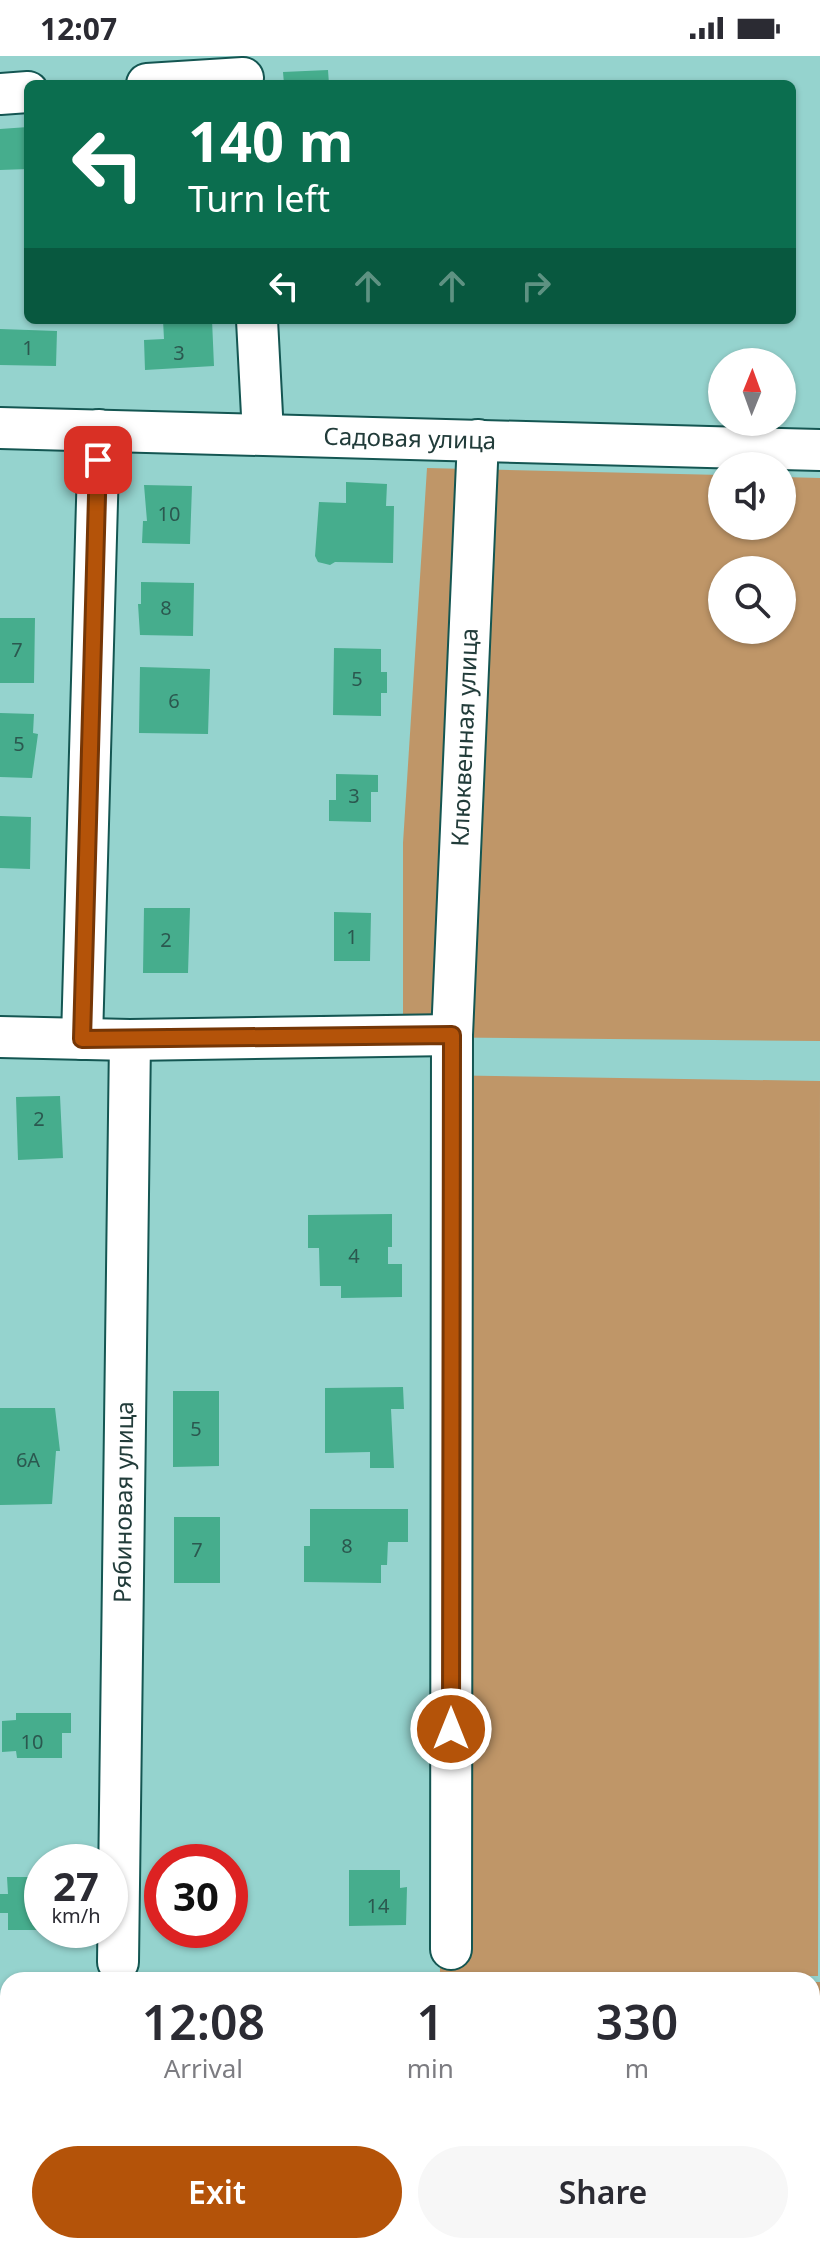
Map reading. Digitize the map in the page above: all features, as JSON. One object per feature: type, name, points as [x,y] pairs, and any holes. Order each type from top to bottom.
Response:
[{"type":"street","points":[[182,80],[243,73]]},
{"type":"street","points":[[0,94],[24,92]]},
{"type":"street","points":[[257,324],[263,434]]},
{"type":"street","name":"Садовая улица","points":[[0,428],[820,450]]},
{"type":"street","points":[[82,1039],[99,430]]},
{"type":"street","name":"Клюквенная улица","points":[[451,1949],[452,1035],[478,440]]},
{"type":"street","points":[[0,1037],[130,1040],[452,1035]]},
{"type":"street","name":"Рябиновая улица","points":[[118,1962],[130,1040]]},
{"type":"shaded area","points":[[427,468],[708,475],[708,540],[796,540],[796,477],[820,478],[820,1041],[403,1037],[403,843]]},
{"type":"shaded area","points":[[434,1075],[820,1081],[818,1972],[440,1972]]},
{"type":"building","points":[[328,70],[329,80],[284,80],[283,72]]},
{"type":"building","points":[[24,127],[24,169],[0,170],[0,129]]},
{"type":"building","points":[[163,324],[212,324],[214,366],[145,370],[144,340],[164,339]]},
{"type":"building","points":[[0,329],[57,331],[56,366],[0,365]]},
{"type":"building","points":[[346,482],[387,484],[386,506],[394,506],[393,563],[335,562],[330,565],[318,562],[315,556],[319,502],[346,503]]},
{"type":"building","points":[[144,485],[192,486],[190,544],[142,543],[143,521],[147,521]]},
{"type":"building","points":[[141,582],[194,583],[193,636],[140,635],[138,604],[141,604]]},
{"type":"building","points":[[0,618],[35,618],[34,683],[0,683]]},
{"type":"building","points":[[334,648],[381,649],[381,672],[387,672],[387,693],[381,693],[381,716],[333,715]]},
{"type":"building","points":[[140,667],[210,669],[208,734],[139,733]]},
{"type":"building","points":[[0,713],[34,714],[33,733],[38,734],[32,778],[0,777]]},
{"type":"building","points":[[336,774],[378,775],[378,792],[371,792],[371,822],[329,821],[329,800],[336,800]]},
{"type":"building","points":[[0,816],[31,817],[30,869],[0,868]]},
{"type":"building","points":[[144,908],[190,908],[188,973],[143,973]]},
{"type":"building","points":[[334,912],[371,913],[370,961],[334,961]]},
{"type":"building","points":[[60,1096],[63,1158],[18,1160],[16,1097]]},
{"type":"building","points":[[392,1214],[392,1247],[388,1247],[388,1264],[402,1264],[402,1297],[341,1298],[341,1286],[320,1286],[319,1248],[308,1248],[308,1215]]},
{"type":"building","points":[[403,1387],[404,1409],[391,1409],[394,1468],[370,1468],[370,1452],[325,1453],[325,1388]]},
{"type":"building","points":[[173,1391],[219,1391],[219,1466],[173,1467]]},
{"type":"building","points":[[0,1408],[55,1408],[60,1451],[56,1451],[52,1504],[0,1505]]},
{"type":"building","points":[[310,1509],[408,1509],[408,1542],[388,1542],[387,1565],[381,1565],[381,1583],[304,1582],[304,1546],[310,1546]]},
{"type":"building","points":[[174,1517],[220,1517],[220,1583],[174,1583]]},
{"type":"building","points":[[16,1713],[71,1713],[71,1733],[62,1733],[62,1758],[17,1758],[16,1751],[2,1752],[2,1721],[16,1720]]},
{"type":"building","points":[[349,1870],[400,1870],[400,1888],[407,1887],[406,1925],[349,1926]]},
{"type":"building","points":[[7,1877],[24,1877],[24,1930],[8,1930],[8,1913],[0,1913],[0,1894],[8,1894]]},
{"type":"route","points":[[98,460],[82,1039],[452,1035],[451,1729]]}]
